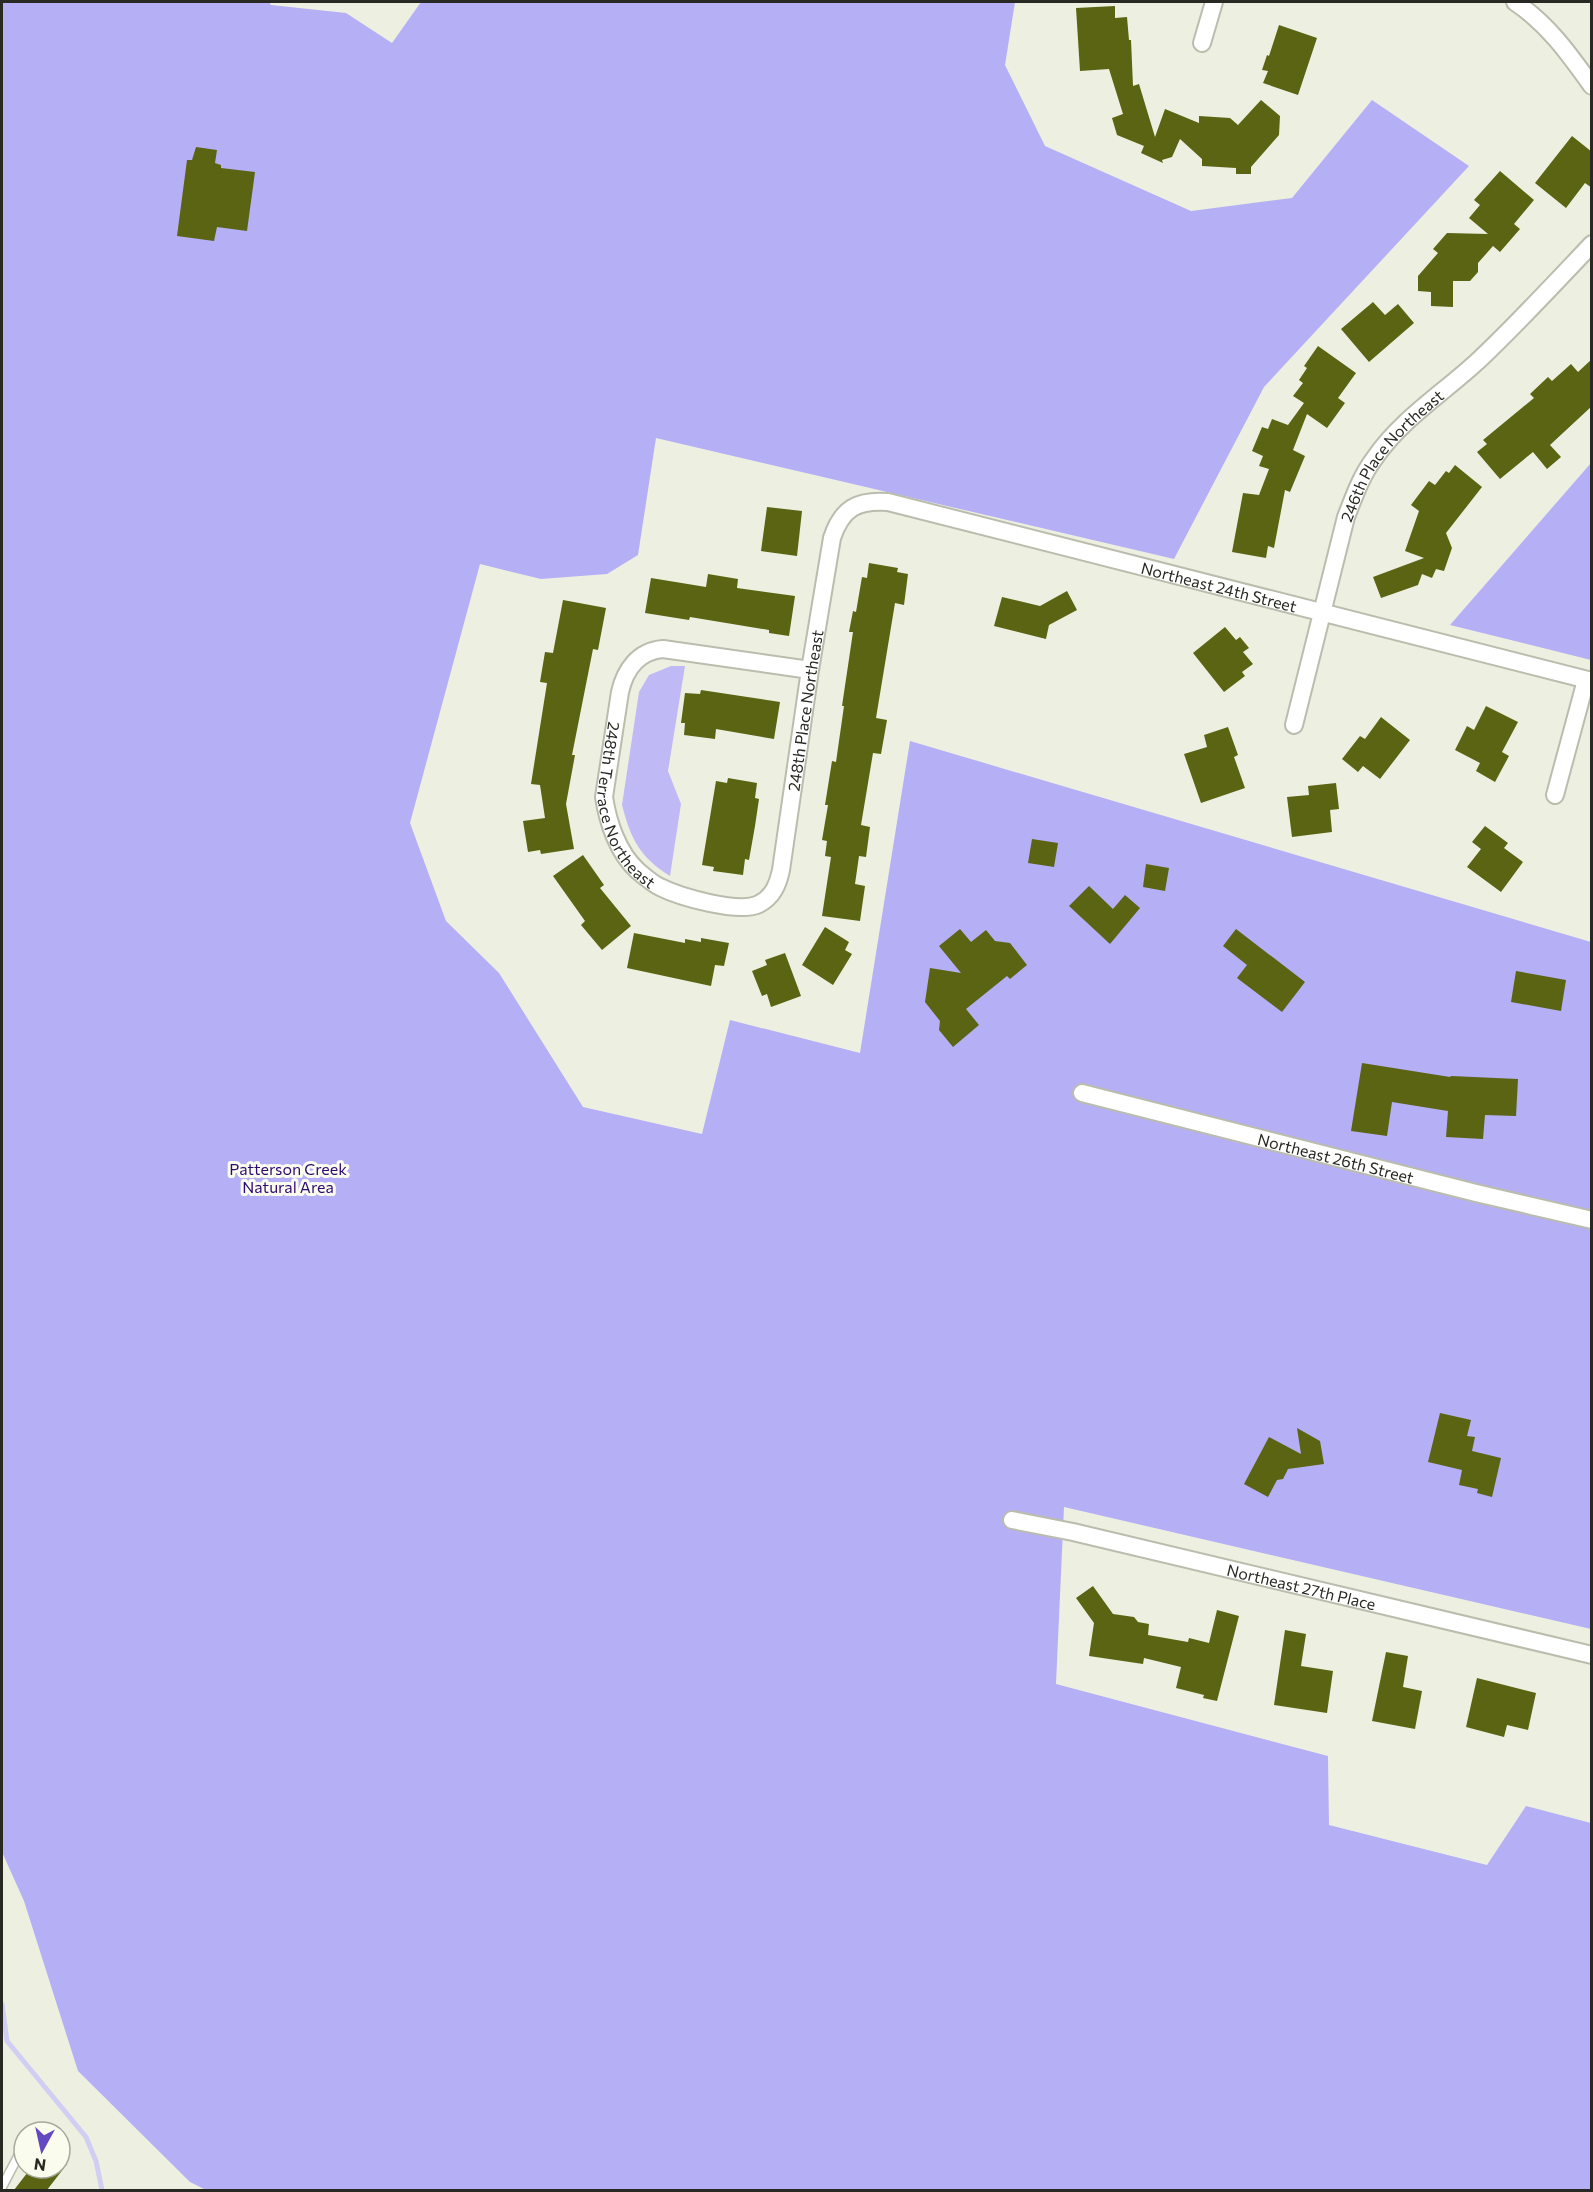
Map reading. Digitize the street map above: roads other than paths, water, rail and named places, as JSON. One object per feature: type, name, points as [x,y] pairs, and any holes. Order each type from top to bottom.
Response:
[{"type":"street","points":[[1202,43],[1214,2]]},
{"type":"street","points":[[1515,2],[1535,15],[1560,42],[1592,86]]},
{"type":"street","name":"246th Place Northeast","points":[[1294,725],[1346,517],[1358,486],[1374,459],[1394,435],[1528,312],[1592,244]]},
{"type":"street","name":"Northeast 24th Street","points":[[847,511],[858,504],[873,501],[888,502],[1589,680]]},
{"type":"street","name":"248th Place Northeast","points":[[759,904],[777,886],[782,870],[810,670],[832,538],[837,521],[847,511]]},
{"type":"street","name":"248th Terrace Northeast","points":[[759,904],[745,908],[734,907],[676,894],[658,887],[636,870],[614,835],[606,813],[604,797],[620,692],[627,672],[641,656],[653,650],[663,649],[810,670]]},
{"type":"street","points":[[1555,795],[1589,680]]},
{"type":"street","name":"Northeast 26th Street","points":[[1082,1093],[1476,1193],[1592,1220]]},
{"type":"street","name":"Northeast 27th Place","points":[[1012,1520],[1096,1537],[1592,1655]]},
{"type":"lane","points":[[2,2187],[12,2168]]},
{"type":"waterway","points":[[2,2004],[7,2041],[86,2137],[96,2161],[102,2190]]},
{"type":"park label","name":"Patterson Creek Natural Area","points":[[288,1177]]}]
